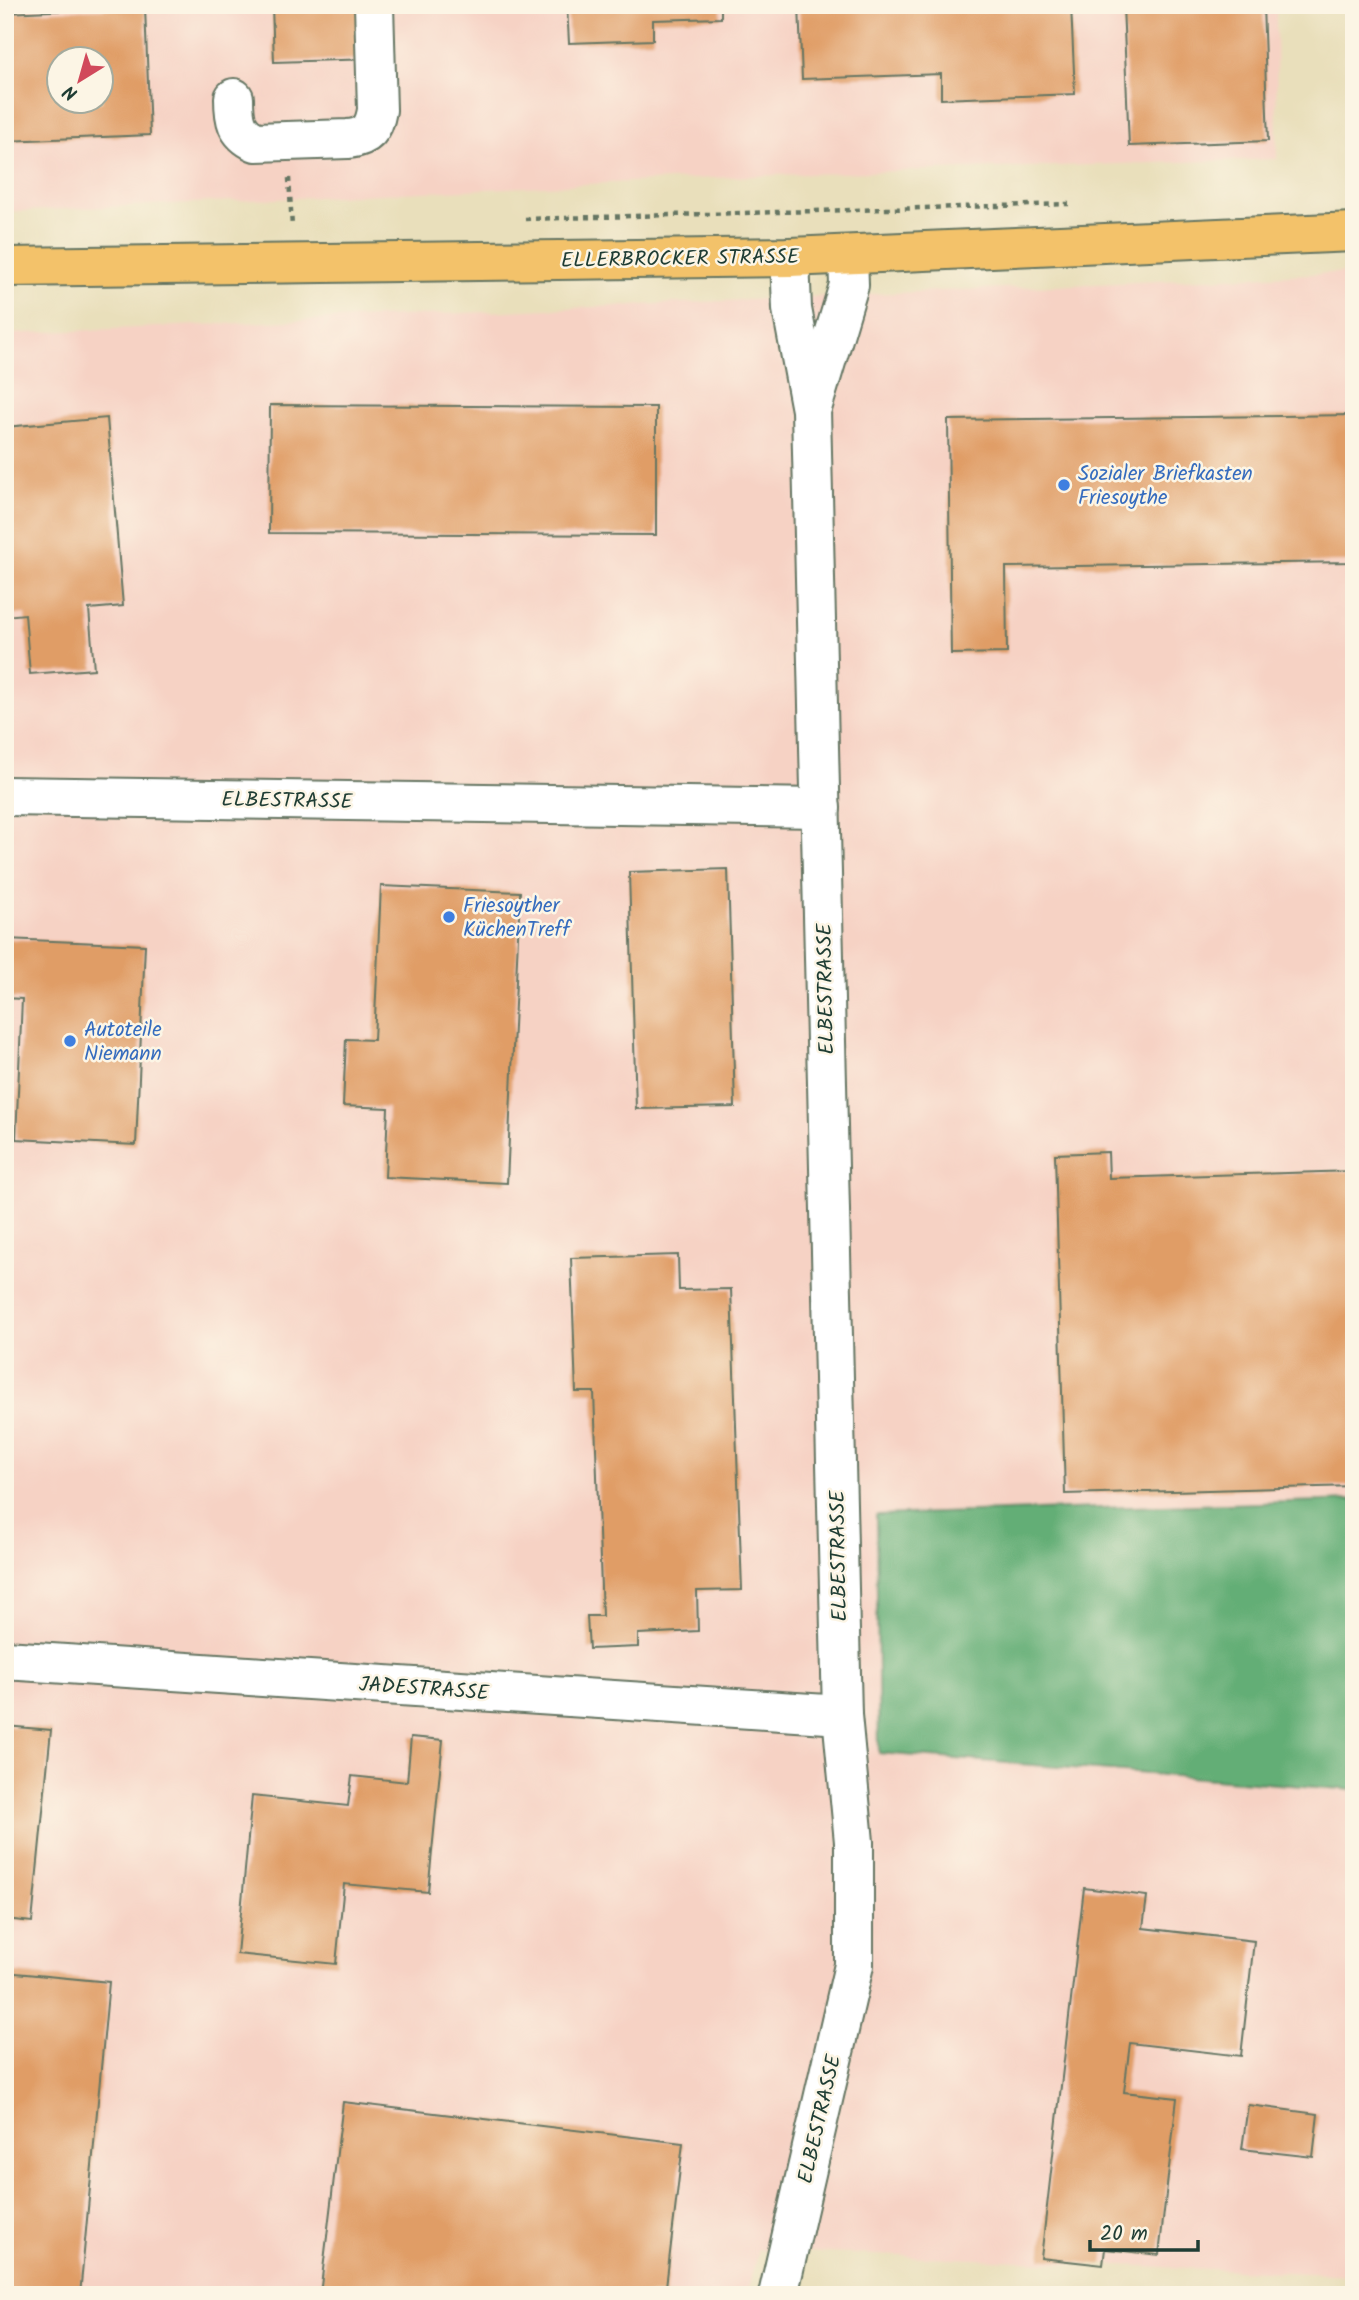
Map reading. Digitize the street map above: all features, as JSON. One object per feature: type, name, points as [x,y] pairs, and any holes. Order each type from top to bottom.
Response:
[{"type":"main road","name":"ELLERBROCKER STRASSE","points":[[5,268],[790,257],[1354,232]]},
{"type":"street","points":[[234,98],[238,126],[244,137],[256,142],[360,138],[374,125],[377,110],[374,5]]},
{"type":"street","name":"ELBESTRASSE","points":[[811,410],[849,285],[848,255]]},
{"type":"street","name":"ELBESTRASSE","points":[[778,2295],[854,1965],[854,1842],[842,1715],[811,410],[792,309],[790,257]]},
{"type":"street","name":"ELBESTRASSE","points":[[5,796],[821,808]]},
{"type":"street","name":"JADESTRASSE","points":[[5,1661],[842,1715]]},
{"type":"path","points":[[278,227],[292,227],[286,142]]},
{"type":"path","points":[[512,220],[1077,203]]},
{"type":"shaded area","points":[[5,5],[1276,5],[1277,159],[777,175],[5,212]]},
{"type":"shaded area","points":[[1354,272],[1354,1500],[876,1516],[879,1753],[1354,1790],[1354,2275],[758,2250],[747,2295],[5,2295],[5,334]]},
{"type":"green space","points":[[1354,1500],[1354,1790],[879,1753],[876,1515]]},
{"type":"building","points":[[272,5],[372,5],[373,59],[274,62]]},
{"type":"building","points":[[567,5],[721,5],[721,18],[653,20],[653,40],[569,43]]},
{"type":"building","points":[[799,5],[1071,5],[1075,94],[941,99],[941,74],[802,79]]},
{"type":"building","points":[[1123,5],[1263,5],[1268,141],[1129,146]]},
{"type":"building","points":[[145,7],[150,135],[5,141],[5,13]]},
{"type":"building","points":[[270,405],[656,407],[656,535],[269,533]]},
{"type":"building","points":[[1354,415],[1354,562],[1006,567],[1007,653],[951,654],[948,420]]},
{"type":"building","points":[[107,418],[123,606],[89,609],[94,669],[30,674],[25,614],[5,616],[5,427]]},
{"type":"building","points":[[728,869],[735,1107],[636,1109],[629,872]]},
{"type":"building","points":[[381,886],[520,892],[507,1183],[385,1177],[388,1108],[343,1106],[346,1039],[374,1040]]},
{"type":"building","points":[[6,939],[145,945],[136,1145],[16,1139],[22,999],[5,998]]},
{"type":"building","points":[[1108,1152],[1109,1178],[1354,1171],[1354,1486],[1065,1494],[1055,1154]]},
{"type":"building","points":[[678,1255],[679,1290],[731,1289],[742,1590],[697,1591],[698,1631],[638,1634],[638,1647],[589,1649],[587,1616],[602,1616],[594,1392],[576,1392],[571,1258]]},
{"type":"building","points":[[5,1726],[51,1730],[32,1922],[5,1919]]},
{"type":"building","points":[[411,1737],[443,1740],[428,1892],[344,1884],[336,1964],[237,1954],[252,1796],[348,1806],[352,1776],[407,1782]]},
{"type":"building","points":[[1084,1888],[1147,1896],[1143,1928],[1254,1941],[1241,2056],[1130,2043],[1124,2092],[1177,2098],[1159,2255],[1105,2249],[1103,2265],[1041,2258]]},
{"type":"building","points":[[5,1972],[109,1982],[80,2295],[5,2295]]},
{"type":"building","points":[[343,2102],[683,2143],[665,2295],[320,2295]]},
{"type":"building","points":[[1248,2105],[1318,2114],[1313,2157],[1242,2149]]},
{"type":"place","name":"Sozialer Briefkasten Friesoythe","points":[[1064,485]]},
{"type":"place","name":"Friesoyther KüchenTreff","points":[[449,917]]},
{"type":"place","name":"Autoteile Niemann","points":[[70,1041]]}]
